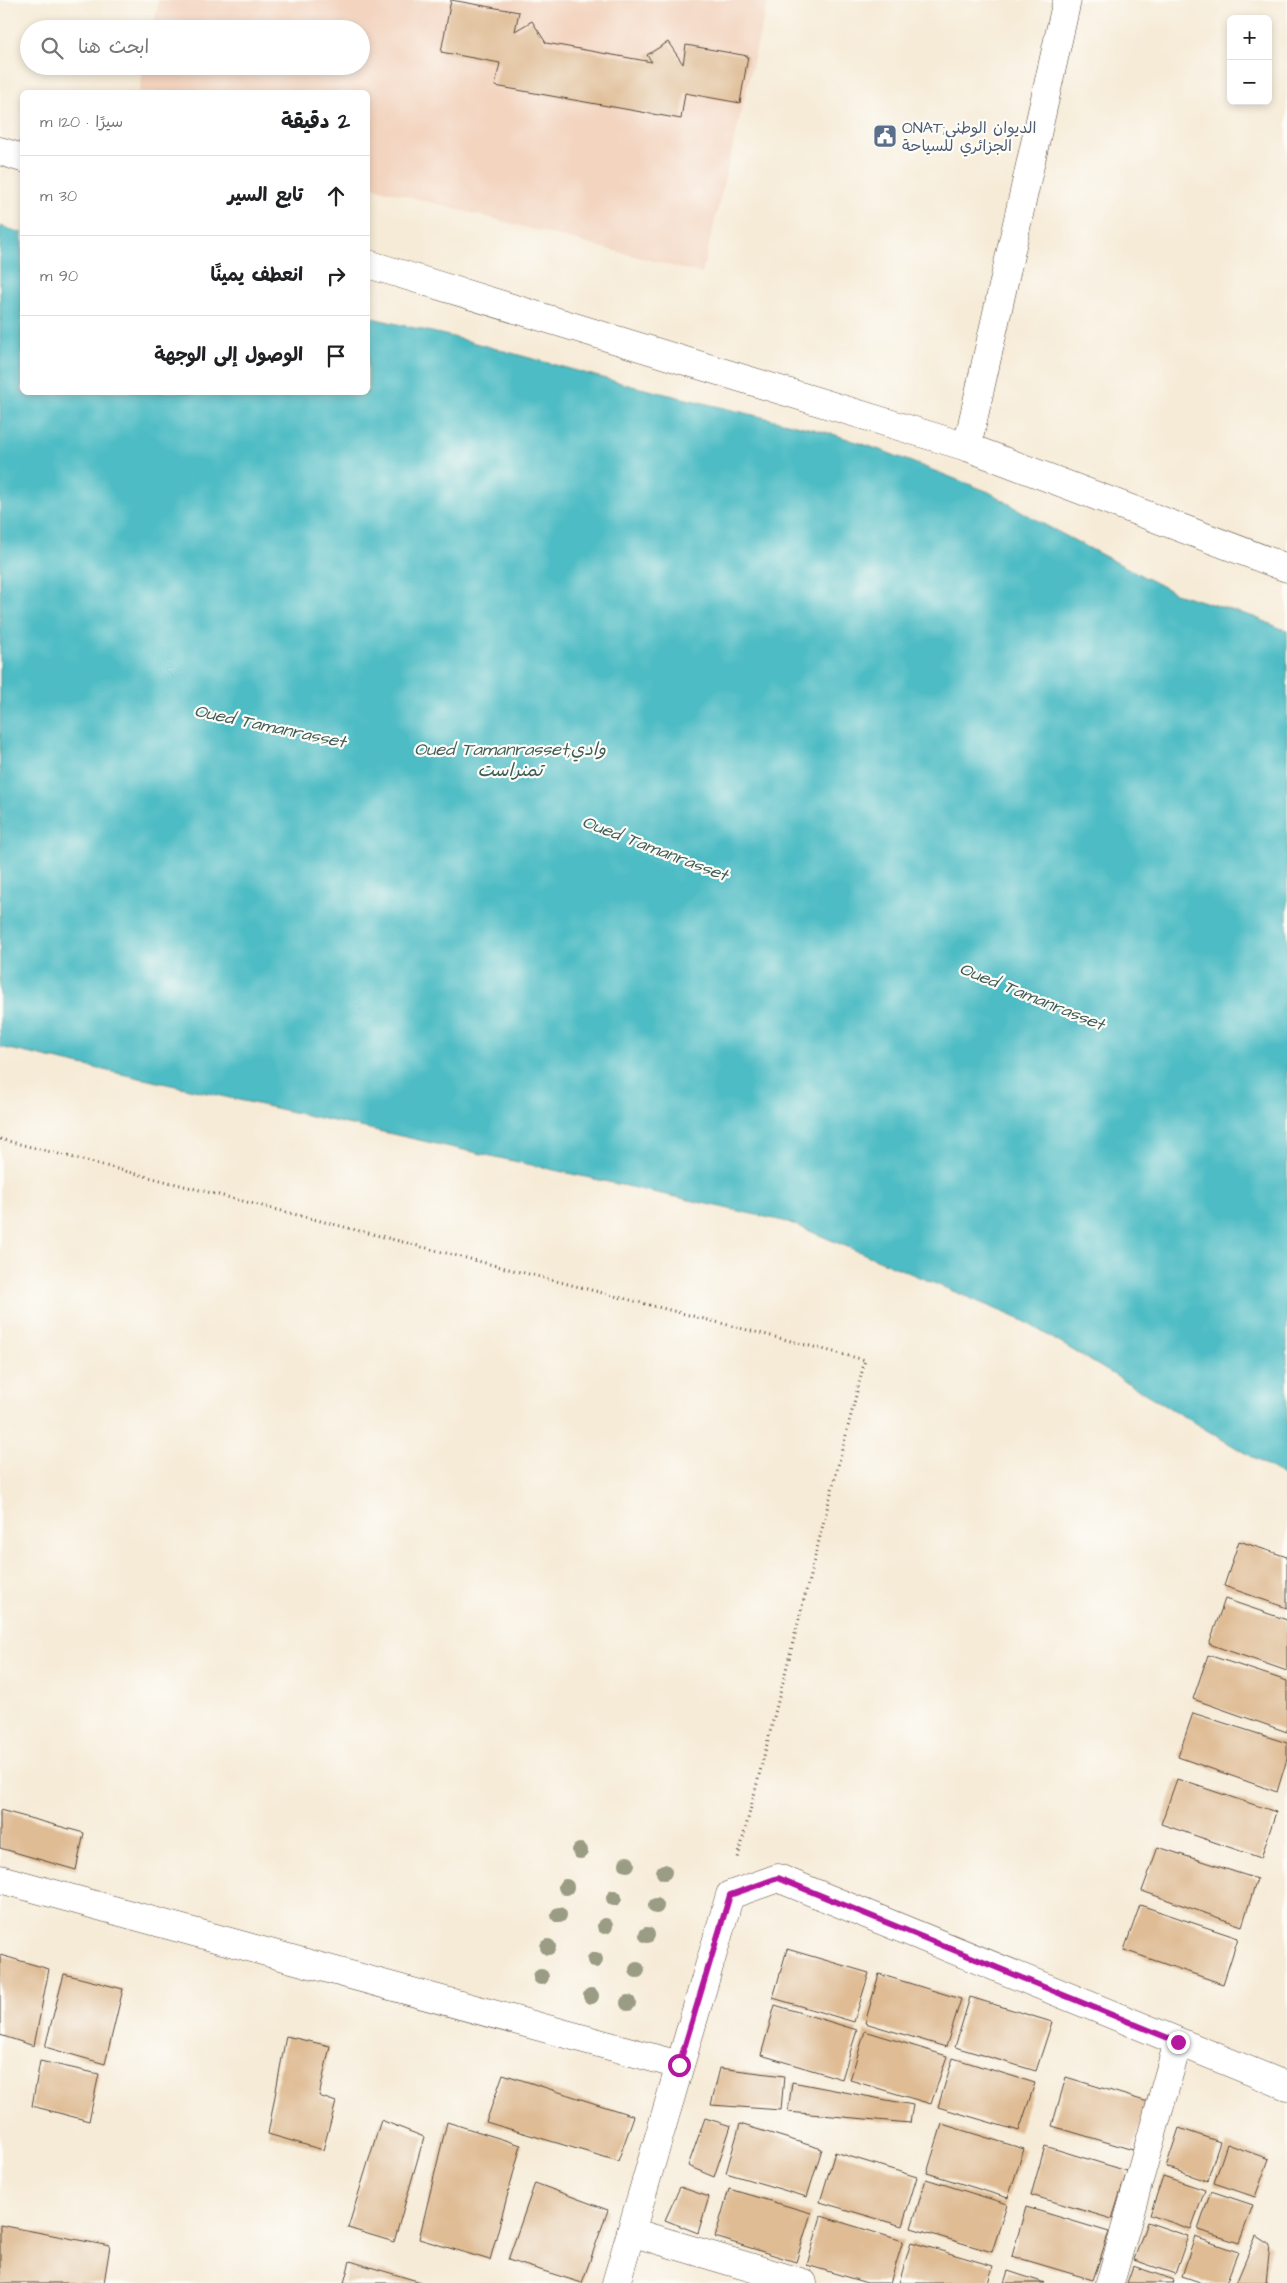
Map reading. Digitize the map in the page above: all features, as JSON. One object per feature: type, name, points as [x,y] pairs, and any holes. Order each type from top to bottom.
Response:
[{"type":"street","points":[[967,447],[1067,0]]},
{"type":"street","points":[[0,151],[20,157]]},
{"type":"street","points":[[370,265],[967,447],[1287,568]]},
{"type":"street","points":[[616,2283],[730,1895],[778,1878],[1287,2086]]},
{"type":"street","points":[[0,1879],[679,2065]]},
{"type":"street","points":[[1110,2283],[1178,2042]]},
{"type":"street","points":[[631,2232],[804,2283]]},
{"type":"path","points":[[0,1139],[865,1360],[749,1810],[730,1895]]},
{"type":"shaded area","points":[[159,0],[768,0],[702,274],[370,187],[370,90],[139,90],[142,75],[370,75],[370,20],[155,20]]},
{"type":"water","name":"Oued Tamanrasset;وادي تمنراست","points":[[0,226],[20,232],[20,395],[370,395],[370,317],[453,337],[632,386],[833,434],[989,492],[1045,525],[1175,593],[1254,617],[1287,631],[1287,1478],[1022,1320],[788,1222],[0,1047]]},
{"type":"building","points":[[451,0],[519,12],[515,31],[532,21],[546,43],[652,62],[647,55],[668,42],[683,64],[686,45],[748,56],[740,103],[685,93],[681,119],[495,86],[500,63],[441,52]]},
{"type":"building","points":[[1239,1541],[1287,1557],[1287,1608],[1224,1586]]},
{"type":"building","points":[[1225,1599],[1287,1620],[1287,1671],[1209,1644]]},
{"type":"building","points":[[1208,1655],[1287,1681],[1287,1732],[1193,1699]]},
{"type":"building","points":[[1193,1713],[1287,1743],[1287,1759],[1277,1792],[1178,1757]]},
{"type":"building","points":[[1177,1779],[1276,1812],[1261,1858],[1161,1824]]},
{"type":"building","points":[[0,1810],[84,1833],[76,1870],[0,1848]]},
{"type":"building","points":[[1158,1847],[1257,1879],[1242,1926],[1142,1891]]},
{"type":"building","points":[[1140,1905],[1238,1938],[1223,1984],[1124,1950]]},
{"type":"building","points":[[787,1949],[869,1973],[854,2022],[773,1998]]},
{"type":"building","points":[[0,1955],[49,1969],[34,2046],[0,2035]]},
{"type":"building","points":[[64,1974],[123,1989],[105,2064],[45,2047]]},
{"type":"building","points":[[879,1974],[961,1999],[946,2047],[865,2023]]},
{"type":"building","points":[[970,1997],[1052,2022],[1036,2071],[955,2047]]},
{"type":"building","points":[[775,2005],[857,2030],[842,2079],[761,2055]]},
{"type":"building","points":[[865,2031],[947,2056],[931,2104],[850,2080]]},
{"type":"building","points":[[286,2036],[330,2046],[319,2096],[336,2102],[323,2150],[268,2134]]},
{"type":"building","points":[[953,2058],[1035,2083],[1019,2131],[938,2107]]},
{"type":"building","points":[[40,2061],[99,2074],[89,2121],[32,2106]]},
{"type":"building","points":[[720,2068],[784,2076],[781,2110],[711,2105]]},
{"type":"building","points":[[503,2074],[634,2116],[618,2161],[486,2122]]},
{"type":"building","points":[[1066,2077],[1148,2102],[1133,2150],[1052,2126]]},
{"type":"building","points":[[792,2082],[913,2105],[910,2123],[788,2112]]},
{"type":"building","points":[[705,2118],[731,2126],[714,2177],[688,2166]]},
{"type":"building","points":[[381,2120],[424,2137],[394,2242],[348,2228]]},
{"type":"building","points":[[447,2122],[521,2145],[490,2260],[419,2239]]},
{"type":"building","points":[[740,2124],[822,2149],[807,2197],[726,2173]]},
{"type":"building","points":[[942,2124],[1024,2149],[1008,2198],[927,2173]]},
{"type":"building","points":[[1179,2128],[1220,2142],[1207,2181],[1166,2167]]},
{"type":"building","points":[[1227,2144],[1269,2159],[1255,2197],[1214,2183]]},
{"type":"building","points":[[1045,2146],[1127,2171],[1112,2219],[1031,2195]]},
{"type":"building","points":[[835,2152],[917,2177],[902,2226],[820,2202]]},
{"type":"building","points":[[1163,2176],[1205,2190],[1191,2229],[1150,2215]]},
{"type":"building","points":[[926,2179],[1007,2204],[992,2252],[911,2228]]},
{"type":"building","points":[[535,2183],[608,2210],[582,2283],[508,2260]]},
{"type":"building","points":[[680,2187],[709,2197],[698,2233],[665,2220]]},
{"type":"building","points":[[729,2189],[811,2213],[796,2262],[715,2237]]},
{"type":"building","points":[[1211,2191],[1253,2205],[1239,2243],[1198,2230]]},
{"type":"building","points":[[1026,2207],[1109,2232],[1093,2280],[1012,2256]]},
{"type":"building","points":[[821,2216],[903,2241],[890,2283],[867,2283],[807,2265]]},
{"type":"building","points":[[1147,2222],[1188,2236],[1175,2274],[1134,2260]]},
{"type":"building","points":[[0,2225],[110,2246],[104,2283],[0,2283]]},
{"type":"building","points":[[1256,2236],[1270,2245],[1266,2283],[1236,2283]]},
{"type":"building","points":[[1195,2237],[1238,2252],[1226,2283],[1203,2283],[1182,2276]]},
{"type":"building","points":[[911,2242],[993,2266],[988,2283],[899,2283]]},
{"type":"building","points":[[350,2261],[424,2283],[344,2283]]},
{"type":"building","points":[[1133,2266],[1174,2280],[1173,2283],[1127,2283]]},
{"type":"building","points":[[1008,2271],[1045,2283],[1004,2283]]},
{"type":"place","name":"ONAT;الديوان الوطني الجزائري للسياحة","points":[[885,136]]},
{"type":"route","points":[[679,2065],[730,1895],[778,1878],[1178,2042]]},
{"type":"water label","name":"Oued Tamanrasset","points":[[270,726]]},
{"type":"water label","name":"Oued Tamanrasset","points":[[655,848]]},
{"type":"water label","name":"Oued Tamanrasset","points":[[1032,996]]}]
